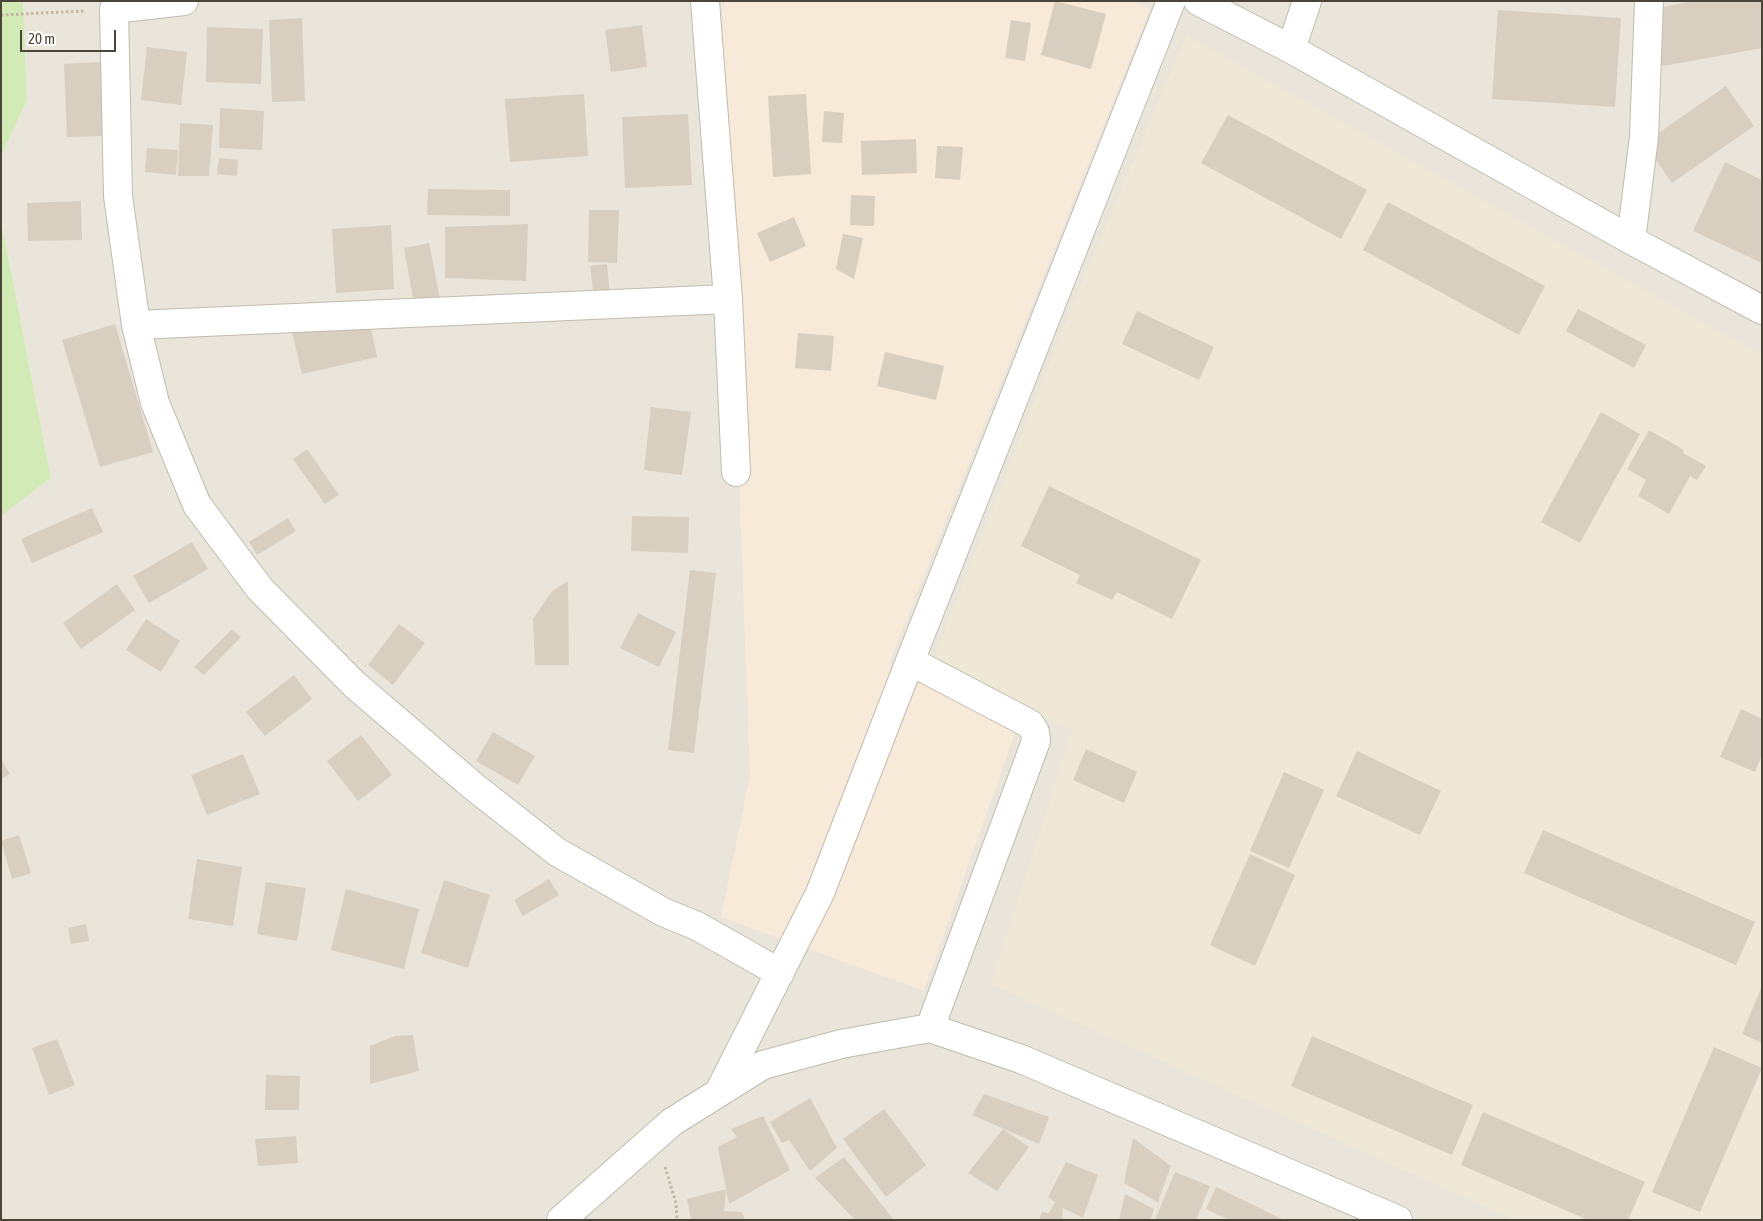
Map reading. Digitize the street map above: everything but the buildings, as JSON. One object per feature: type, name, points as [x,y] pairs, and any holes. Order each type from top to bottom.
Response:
[{"type":"street","points":[[184,1],[114,9],[118,196],[136,325],[155,403],[197,504],[260,589],[355,686],[473,786],[557,852],[663,912],[697,926],[780,973]]},
{"type":"street","points":[[705,1],[728,299],[736,472]]},
{"type":"street","points":[[718,1094],[820,893],[1171,1]]},
{"type":"street","points":[[1198,1],[1291,48],[1631,240],[1762,310]]},
{"type":"street","points":[[1291,48],[1307,1]]},
{"type":"street","points":[[1631,240],[1644,137],[1650,1]]},
{"type":"street","points":[[136,325],[728,299]]},
{"type":"street","points":[[910,661],[1030,724],[1035,732],[1036,742],[930,1028]]},
{"type":"street","points":[[561,1220],[672,1122],[763,1065],[841,1044],[930,1028],[1021,1059],[1398,1220]]},
{"type":"path","points":[[1,15],[114,9]]},
{"type":"path","points":[[655,1137],[676,1203],[678,1220]]},
{"type":"shaded area","points":[[23,1],[1762,1],[1762,1220],[1,1220],[1,516],[51,478],[1,220],[1,157],[27,100]]},
{"type":"shaded area","points":[[724,1],[1134,1],[1150,9],[889,664],[1017,727],[924,991],[721,917],[750,775],[722,22]]},
{"type":"shaded area","points":[[1186,35],[1762,355],[1762,1220],[1515,1220],[991,984],[1072,731],[933,661],[1061,333]]},
{"type":"green space","points":[[1,1],[23,1],[27,100],[1,157]]},
{"type":"green space","points":[[1,220],[51,478],[1,516]]}]
